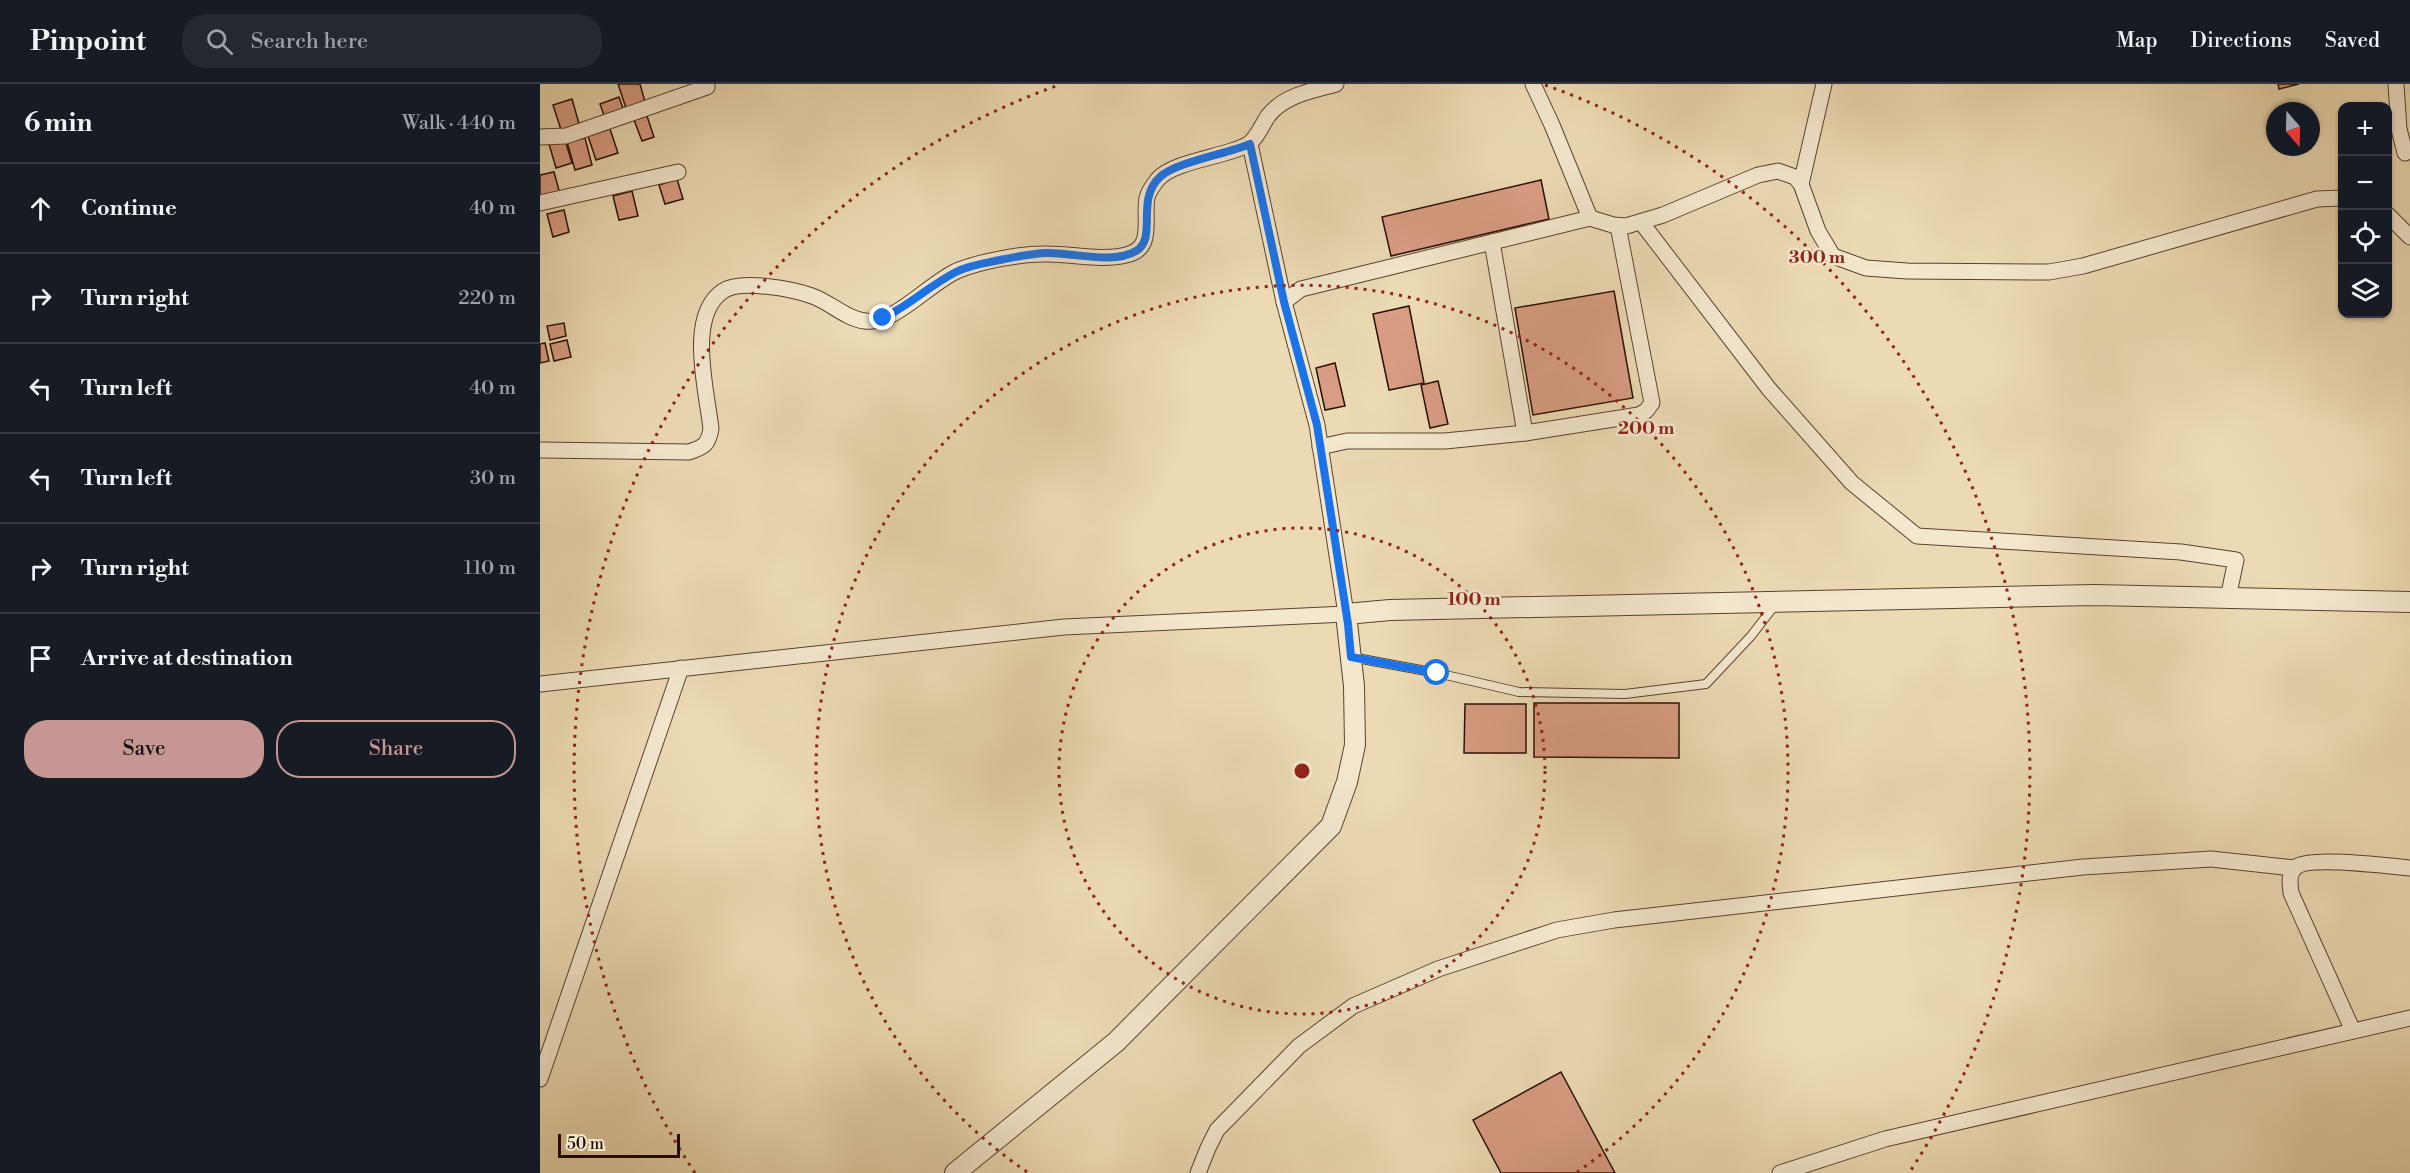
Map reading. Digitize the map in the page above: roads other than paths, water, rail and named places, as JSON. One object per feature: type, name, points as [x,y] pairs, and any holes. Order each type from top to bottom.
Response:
[{"type":"street","points":[[540,450],[689,452],[705,446],[709,442],[711,429],[700,341],[704,314],[723,290],[743,285],[776,288],[813,296],[849,316],[866,322],[883,318],[904,308],[923,291],[958,270],[1003,259],[1046,253],[1104,257],[1126,255],[1138,250],[1147,234],[1147,197],[1160,177],[1174,168],[1250,144],[1280,103],[1303,93],[1336,84]]},
{"type":"street","points":[[1533,84],[1590,218]]},
{"type":"street","points":[[1801,184],[1824,84]]},
{"type":"street","points":[[2396,84],[2399,129],[2405,153]]},
{"type":"street","points":[[540,137],[566,136],[707,87]]},
{"type":"street","points":[[955,1173],[1116,1042],[1331,826],[1347,782],[1355,745],[1347,614],[1317,425],[1284,302],[1250,144]]},
{"type":"street","points":[[1284,302],[1301,289],[1509,236],[1590,218],[1618,226],[1641,222],[1663,216],[1758,176],[1778,171],[1795,177],[1801,184],[1818,231],[1833,256],[1866,268],[1907,271],[2049,272],[2105,260],[2317,199],[2338,198]]},
{"type":"street","points":[[540,204],[678,172]]},
{"type":"street","points":[[2392,219],[2410,237]]},
{"type":"street","points":[[1641,222],[1769,389],[1852,483],[1917,536],[2181,552],[2235,560],[2228,598]]},
{"type":"street","points":[[1320,447],[1347,441],[1445,441],[1525,433],[1639,415],[1646,411],[1652,402],[1618,226]]},
{"type":"street","points":[[1492,242],[1525,433]]},
{"type":"street","points":[[540,684],[1064,627],[1390,610],[2095,595],[2410,602]]},
{"type":"street","points":[[540,1078],[681,668]]},
{"type":"street","points":[[1198,1173],[1217,1130],[1299,1046],[1353,1006],[1438,969],[1557,930],[1614,920],[2083,867],[2211,859],[2294,868]]},
{"type":"street","points":[[2353,1031],[2291,894],[2290,882],[2294,868],[2302,862],[2410,867]]},
{"type":"street","points":[[1780,1173],[1885,1139],[2410,1018]]},
{"type":"lane","points":[[1351,657],[1519,692],[1625,694],[1706,684],[1751,636],[1778,602]]}]
